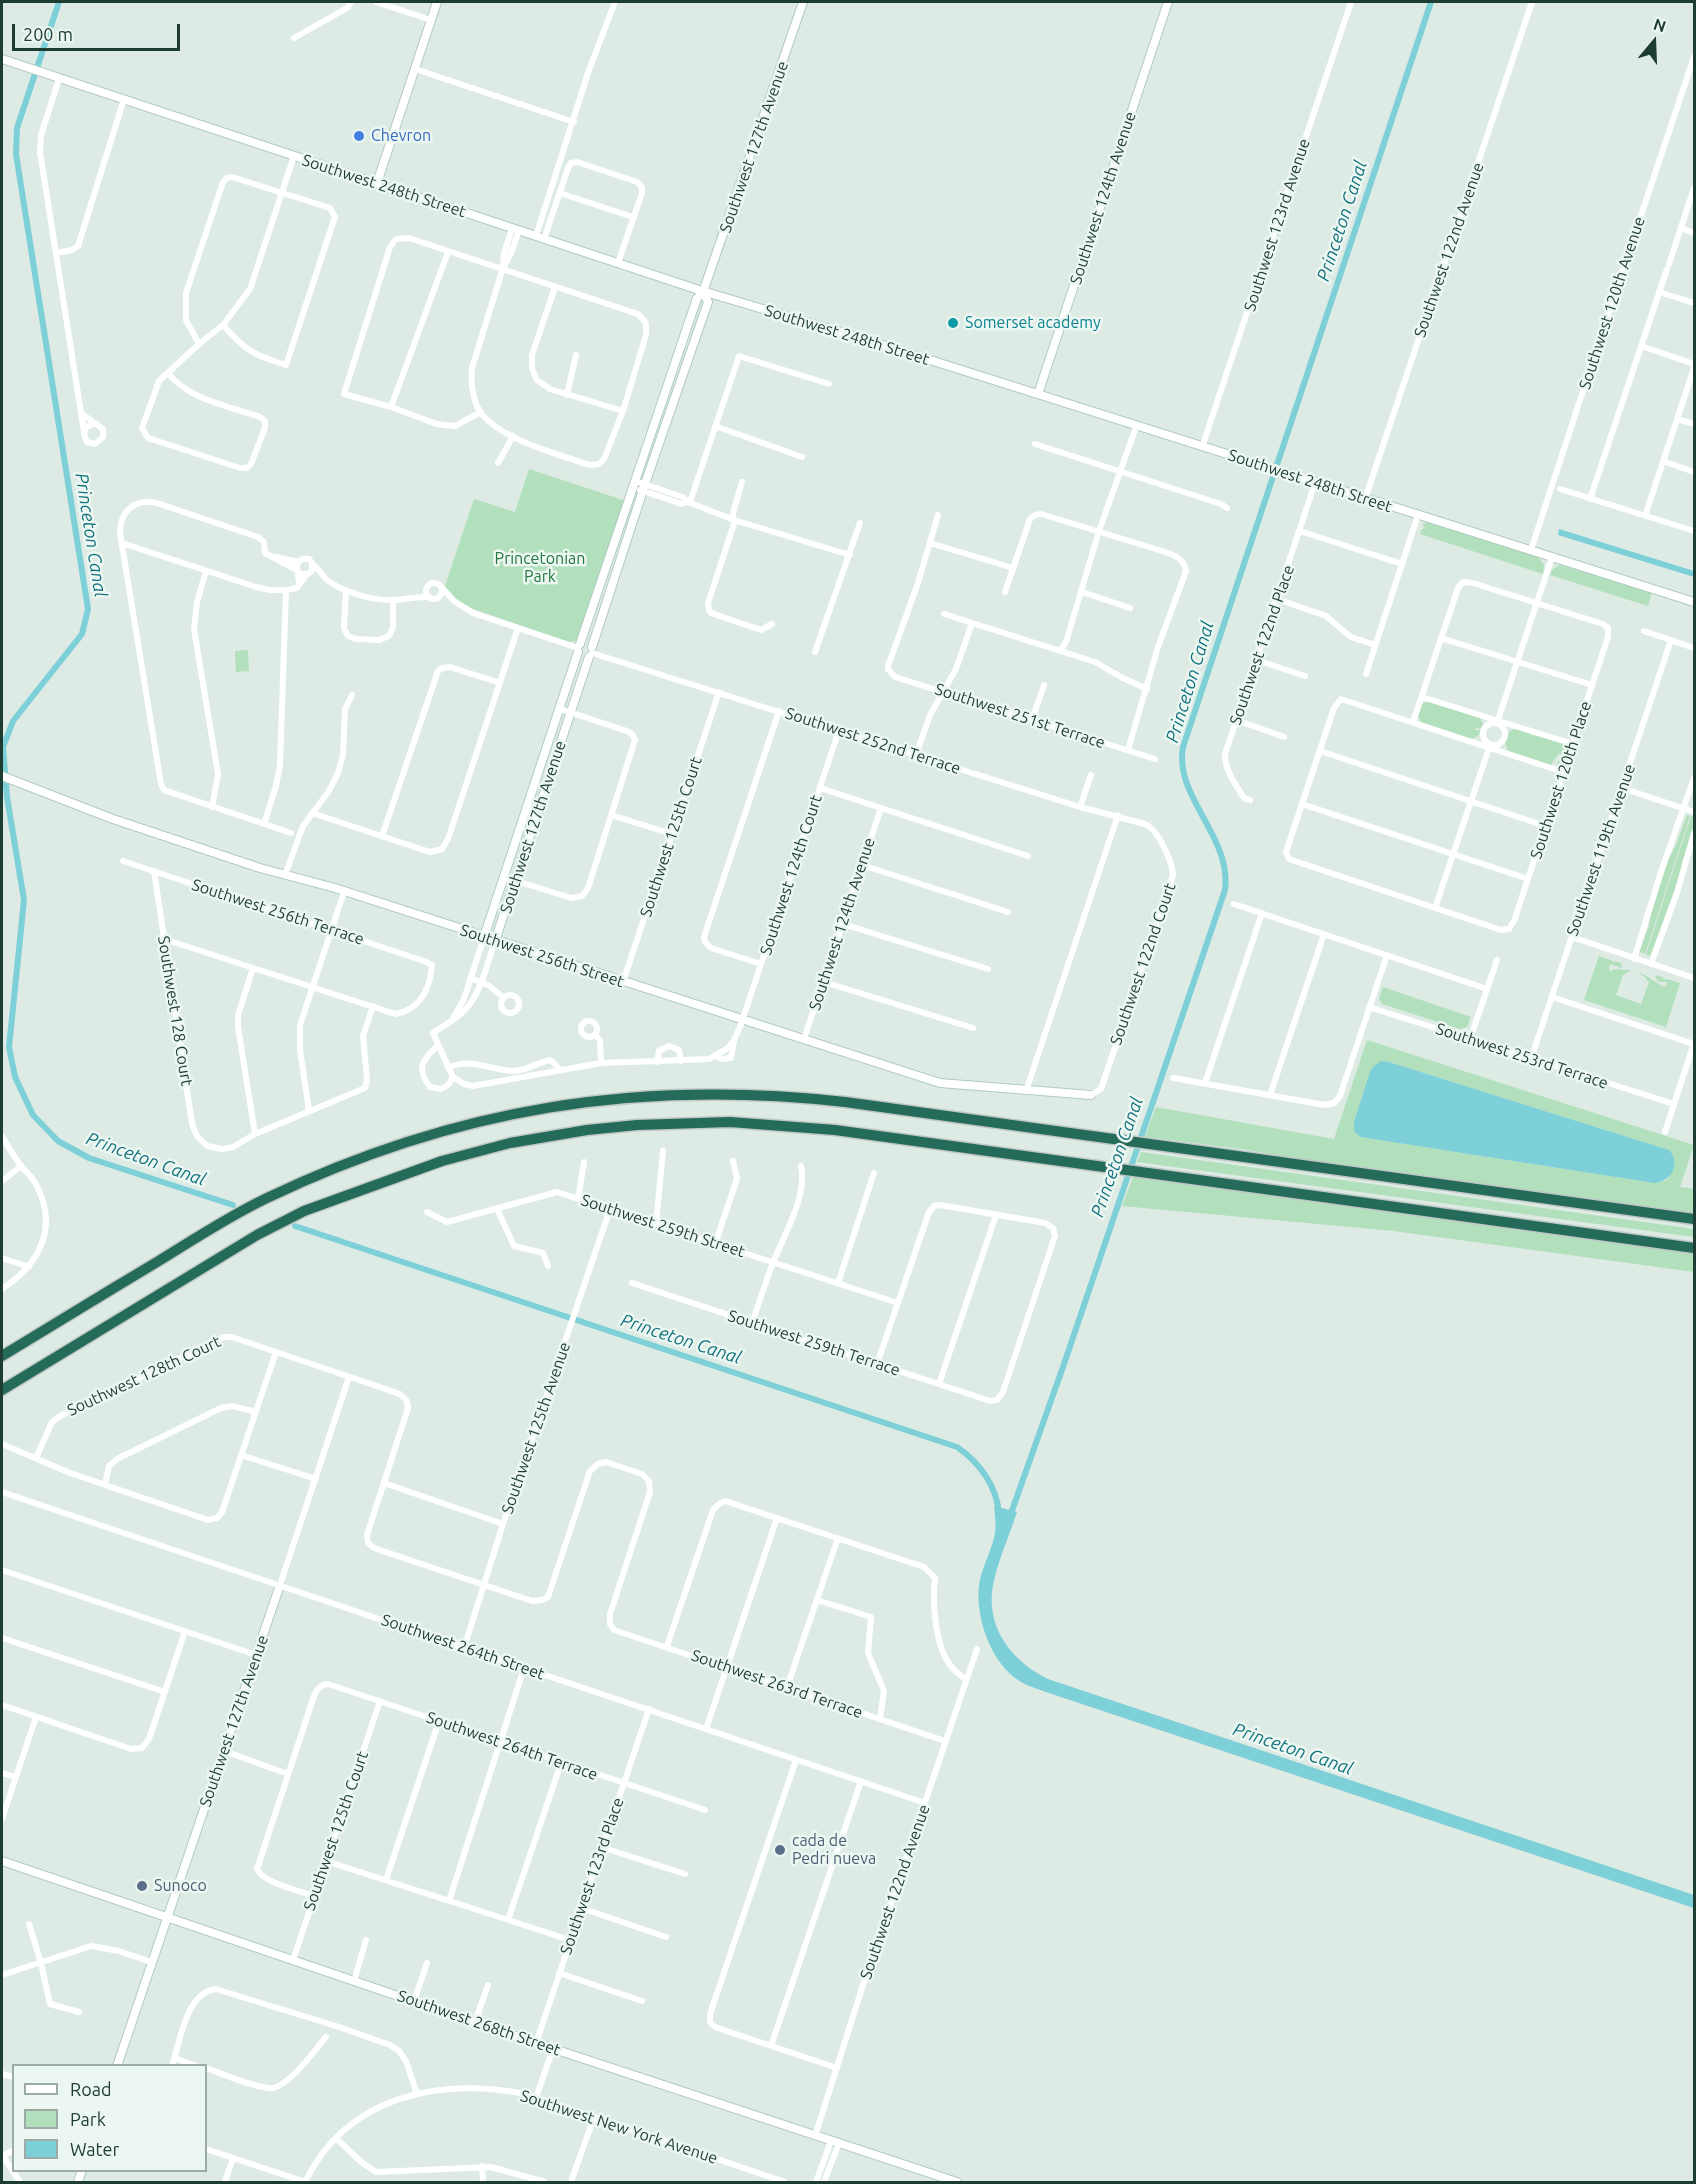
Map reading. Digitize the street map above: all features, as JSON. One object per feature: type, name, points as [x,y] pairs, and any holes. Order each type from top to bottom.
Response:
[{"type":"highway","points":[[2,1356],[221,1223],[335,1167],[470,1123],[555,1106],[640,1096],[714,1094],[803,1097],[1695,1219]]},
{"type":"highway","points":[[2,1390],[257,1235],[304,1211],[442,1161],[510,1143],[587,1130],[657,1124],[730,1122],[816,1128],[1695,1248]]},
{"type":"street","points":[[294,38],[346,8],[351,2]]},
{"type":"street","points":[[376,2],[431,20]]},
{"type":"street","points":[[377,183],[437,2]]},
{"type":"street","points":[[540,238],[589,70],[615,2]]},
{"type":"street","name":"Southwest 127th Avenue","points":[[450,1021],[464,999],[697,298],[703,292],[803,2]]},
{"type":"street","name":"Southwest 124th Avenue","points":[[1038,394],[1168,2]]},
{"type":"street","name":"Southwest 123rd Avenue","points":[[1202,447],[1351,2]]},
{"type":"street","name":"Southwest 122nd Avenue","points":[[1365,499],[1532,2]]},
{"type":"street","name":"Southwest 120th Avenue","points":[[1531,550],[1695,57]]},
{"type":"street","name":"Southwest 248th Street","points":[[2,59],[703,292],[867,340],[1695,602]]},
{"type":"street","points":[[415,69],[574,122]]},
{"type":"street","points":[[59,79],[40,141],[84,437],[87,442],[95,444],[100,442],[104,437],[104,432],[99,425],[93,424],[82,414]]},
{"type":"street","points":[[56,253],[72,250],[78,246],[124,99]]},
{"type":"street","points":[[168,374],[177,385],[188,392],[260,417],[265,421],[265,428],[248,468],[240,468],[158,441],[144,434],[141,428],[159,381],[198,344],[223,325],[250,289],[294,156]]},
{"type":"street","points":[[540,238],[572,162],[589,166],[641,185],[642,192],[618,263]]},
{"type":"street","points":[[198,344],[186,321],[186,293],[223,182],[232,177],[330,208],[335,217],[286,365],[252,354],[241,346],[223,325]]},
{"type":"street","points":[[1590,499],[1695,188]]},
{"type":"street","points":[[560,193],[633,217]]},
{"type":"street","points":[[1681,228],[1695,233]]},
{"type":"street","points":[[481,412],[454,426],[437,424],[392,407],[344,394],[390,247],[396,239],[408,238],[503,268],[638,314],[646,323],[646,335],[623,411],[604,459],[599,464],[590,465],[524,443],[496,425],[481,412],[470,381],[503,268],[512,253],[515,229]]},
{"type":"street","points":[[392,407],[448,252]]},
{"type":"street","points":[[555,286],[532,355],[532,369],[537,380],[550,389],[623,411]]},
{"type":"street","name":"Southwest 127th Avenue","points":[[437,1046],[433,1033],[468,1006],[480,982],[495,941],[643,488],[708,302],[703,292]]},
{"type":"street","points":[[1659,292],[1695,303]]},
{"type":"street","points":[[1641,346],[1695,364]]},
{"type":"street","points":[[567,395],[576,355]]},
{"type":"street","points":[[689,502],[739,356],[829,384]]},
{"type":"street","points":[[1645,516],[1695,368]]},
{"type":"street","points":[[1677,419],[1695,424]]},
{"type":"street","points":[[84,432],[93,424]]},
{"type":"street","points":[[715,426],[802,457]]},
{"type":"street","points":[[1060,651],[1066,642],[1100,531],[1136,427]]},
{"type":"street","points":[[498,463],[513,436]]},
{"type":"street","points":[[1035,444],[1221,504],[1227,508]]},
{"type":"street","points":[[1663,461],[1695,472]]},
{"type":"street","points":[[742,482],[733,513],[734,520],[708,603],[709,610],[711,613],[761,630],[772,624]]},
{"type":"street","name":"Southwest 122nd Place","points":[[1250,800],[1244,798],[1225,762],[1225,752],[1315,483]]},
{"type":"street","points":[[634,484],[682,504],[689,502],[734,520],[850,555]]},
{"type":"street","points":[[1560,489],[1695,531]]},
{"type":"street","points":[[291,833],[164,789],[159,779],[122,543],[120,529],[124,514],[134,505],[147,501],[258,537],[264,542],[265,553],[298,571],[324,577]]},
{"type":"street","points":[[1005,592],[1030,519],[1041,514],[1177,556],[1185,564],[1186,571],[1158,647],[1128,750]]},
{"type":"street","points":[[938,515],[930,543],[1013,568]]},
{"type":"street","points":[[1366,674],[1419,515]]},
{"type":"street","points":[[815,652],[860,523]]},
{"type":"street","points":[[1300,531],[1402,564]]},
{"type":"street","points":[[122,543],[264,589],[294,589],[312,571],[312,563]]},
{"type":"street","name":"Southwest 251st Terrace","points":[[930,543],[888,666],[895,677],[1155,759]]},
{"type":"street","points":[[275,557],[298,562],[306,559],[324,577],[346,590],[372,598],[393,600],[410,597],[434,599],[439,597],[474,613],[579,648]]},
{"type":"street","points":[[1497,722],[1552,557]]},
{"type":"street","points":[[298,562],[299,585]]},
{"type":"street","points":[[607,566],[617,569]]},
{"type":"street","points":[[206,571],[196,602],[194,629],[218,774],[212,807]]},
{"type":"street","points":[[1413,722],[1458,588],[1462,583],[1467,581],[1537,603]]},
{"type":"street","points":[[410,597],[435,582],[454,602]]},
{"type":"street","points":[[427,587],[426,593],[429,597]]},
{"type":"street","points":[[439,597],[442,588]]},
{"type":"street","points":[[264,824],[280,765],[286,590]]},
{"type":"street","points":[[346,590],[344,628],[348,636],[361,640],[387,638],[393,627],[393,600]]},
{"type":"street","points":[[1082,592],[1130,608]]},
{"type":"street","points":[[1277,599],[1325,615],[1351,637],[1375,645]]},
{"type":"street","name":"Southwest 120th Place","points":[[1435,908],[1502,930],[1510,928],[1528,879],[1609,631],[1603,624],[1537,603]]},
{"type":"street","points":[[944,614],[1095,662],[1147,688]]},
{"type":"street","points":[[916,755],[930,715],[956,669],[972,623]]},
{"type":"street","points":[[312,813],[430,852],[440,851],[448,839],[518,628]]},
{"type":"street","points":[[1644,631],[1695,648]]},
{"type":"street","points":[[1442,638],[1592,685]]},
{"type":"street","name":"Southwest 119th Avenue","points":[[1531,1059],[1671,640]]},
{"type":"street","points":[[587,643],[591,652],[581,657],[579,648],[587,643]]},
{"type":"street","name":"Southwest 252nd Terrace","points":[[591,652],[1080,807],[1118,815],[1154,829]]},
{"type":"street","points":[[1257,660],[1305,676]]},
{"type":"street","points":[[382,836],[435,676],[442,668],[453,668],[500,683]]},
{"type":"street","points":[[1032,720],[1044,686]]},
{"type":"street","name":"Southwest 125th Court","points":[[623,982],[719,692]]},
{"type":"street","points":[[285,875],[300,831],[329,791],[338,773],[343,755],[345,709],[352,695]]},
{"type":"street","points":[[1422,696],[1497,722],[1573,744]]},
{"type":"street","points":[[1490,746],[1435,908],[1290,859],[1286,852],[1334,708],[1340,699],[1490,746],[1563,772]]},
{"type":"street","points":[[504,877],[566,897],[580,897],[587,890],[612,815],[634,747],[634,738],[627,730],[560,709]]},
{"type":"street","points":[[761,964],[708,946],[704,939],[779,711]]},
{"type":"street","points":[[1236,720],[1284,737]]},
{"type":"street","points":[[1490,746],[1483,738],[1483,731],[1488,724],[1497,722]]},
{"type":"street","points":[[1490,746],[1499,744],[1505,736],[1503,727],[1497,722]]},
{"type":"street","name":"Southwest 124th Court","points":[[681,1061],[709,1059],[716,1056],[734,1040],[743,1020],[839,730]]},
{"type":"street","points":[[1320,751],[1545,826]]},
{"type":"street","name":"Southwest 256th Street","points":[[2,776],[113,819],[940,1083],[1091,1095]]},
{"type":"street","points":[[1080,807],[1091,776]]},
{"type":"street","points":[[1634,959],[1661,872],[1695,778]]},
{"type":"street","points":[[820,788],[1028,856]]},
{"type":"street","points":[[1622,788],[1695,812]]},
{"type":"street","points":[[1302,804],[1528,879]]},
{"type":"street","name":"Southwest 124th Avenue","points":[[804,1039],[881,808]]},
{"type":"street","points":[[612,815],[672,834]]},
{"type":"street","points":[[1026,1091],[1118,815]]},
{"type":"street","name":"Southwest 122nd Court","points":[[1091,1095],[1101,1089],[1173,875],[1171,863],[1154,829]]},
{"type":"street","points":[[1651,964],[1677,893],[1695,833]]},
{"type":"street","name":"Southwest 256th Terrace","points":[[123,861],[432,965],[431,981],[422,999],[403,1012],[395,1014],[373,1006]]},
{"type":"street","points":[[862,865],[1008,912]]},
{"type":"street","name":"Southwest 128 Court","points":[[154,871],[192,1124],[197,1136],[207,1146],[222,1149],[233,1147],[255,1134]]},
{"type":"street","points":[[309,1111],[299,1038],[300,1025],[344,892]]},
{"type":"street","points":[[1234,904],[1487,989]]},
{"type":"street","points":[[1205,1083],[1262,913]]},
{"type":"street","points":[[843,924],[988,969]]},
{"type":"street","points":[[1270,1095],[1324,934]]},
{"type":"street","points":[[1572,937],[1695,978]]},
{"type":"street","points":[[164,939],[373,1006],[363,1036],[367,1080],[365,1088],[255,1134],[238,1022],[254,968]]},
{"type":"street","points":[[1173,1078],[1325,1105],[1334,1103],[1340,1096],[1387,955]]},
{"type":"street","points":[[1470,1039],[1497,960]]},
{"type":"street","points":[[470,978],[488,986],[504,998]]},
{"type":"street","points":[[824,982],[973,1028]]},
{"type":"street","points":[[1552,997],[1694,1043],[1665,1132]]},
{"type":"street","name":"Southwest 253rd Terrace","points":[[1369,1007],[1674,1104]]},
{"type":"street","points":[[595,1035],[600,1040],[601,1063]]},
{"type":"street","points":[[453,1077],[448,1085],[441,1089],[430,1087],[424,1079],[422,1067],[425,1058],[437,1046],[453,1077],[472,1086],[601,1063],[657,1062],[681,1061],[679,1050],[669,1046],[659,1051],[657,1062]]},
{"type":"street","points":[[448,1068],[461,1063],[470,1063],[515,1071],[550,1060],[560,1071]]},
{"type":"street","points":[[2,1136],[33,1180],[42,1199],[47,1223],[43,1244],[28,1268],[2,1288]]},
{"type":"street","points":[[656,1224],[663,1151]]},
{"type":"street","points":[[716,1244],[737,1179],[733,1161]]},
{"type":"street","points":[[578,1199],[584,1162]]},
{"type":"street","points":[[2,1181],[21,1166]]},
{"type":"street","points":[[752,1323],[803,1183],[801,1166]]},
{"type":"street","points":[[838,1283],[874,1173]]},
{"type":"street","name":"Southwest 259th Street","points":[[427,1212],[447,1222],[557,1192],[898,1303]]},
{"type":"street","points":[[877,1364],[929,1212],[934,1206],[940,1205],[996,1215],[939,1384]]},
{"type":"street","points":[[497,1209],[514,1246],[543,1253],[548,1266]]},
{"type":"street","name":"Southwest 125th Avenue","points":[[464,1648],[503,1524],[610,1209]]},
{"type":"street","name":"Southwest 259th Terrace","points":[[632,1283],[990,1401],[997,1400],[1003,1392],[1055,1236],[1053,1228],[1045,1223],[996,1215]]},
{"type":"street","points":[[2,1258],[28,1268]]},
{"type":"street","name":"Southwest 128th Court","points":[[36,1458],[52,1422],[60,1416],[224,1337],[232,1337],[400,1394],[407,1401],[408,1408],[384,1483]]},
{"type":"street","points":[[2,1444],[70,1473],[208,1520],[217,1518],[222,1512],[276,1352]]},
{"type":"street","name":"Southwest 127th Avenue","points":[[118,2064],[349,1377]]},
{"type":"street","points":[[105,1484],[109,1466],[117,1459],[221,1408],[232,1406],[256,1412]]},
{"type":"street","points":[[241,1455],[316,1479]]},
{"type":"street","name":"Southwest 263rd Terrace","points":[[484,1586],[532,1601],[548,1597],[590,1471],[598,1464],[606,1462],[642,1474],[649,1481],[650,1492],[610,1614],[610,1624],[614,1630],[728,1666],[945,1741]]},
{"type":"street","points":[[484,1586],[375,1548],[369,1543],[367,1535],[384,1483],[503,1524]]},
{"type":"street","name":"Southwest 264th Street","points":[[2,1492],[925,1803]]},
{"type":"street","points":[[667,1646],[712,1510],[725,1501],[924,1567],[935,1578],[934,1614],[944,1654],[951,1667],[965,1679]]},
{"type":"street","points":[[706,1729],[777,1518]]},
{"type":"street","points":[[787,1687],[838,1538]]},
{"type":"street","points":[[2,1570],[256,1655]]},
{"type":"street","points":[[817,1600],[871,1617],[868,1653],[884,1691],[880,1718]]},
{"type":"street","points":[[2,1705],[131,1749],[142,1748],[149,1739],[185,1631]]},
{"type":"street","points":[[2,1638],[165,1692]]},
{"type":"street","name":"Southwest 122nd Avenue","points":[[815,2136],[965,1679],[977,1649]]},
{"type":"street","points":[[449,1901],[524,1668]]},
{"type":"street","name":"Southwest 264th Terrace","points":[[288,1774],[314,1696],[319,1688],[328,1684],[705,1810]]},
{"type":"street","name":"Southwest 125th Court","points":[[293,1960],[380,1701]]},
{"type":"street","name":"Southwest 123rd Place","points":[[536,2043],[649,1710]]},
{"type":"street","points":[[2,1819],[36,1717]]},
{"type":"street","points":[[386,1880],[439,1721]]},
{"type":"street","points":[[224,1751],[288,1774],[258,1863],[259,1874],[266,1880],[314,1896]]},
{"type":"street","points":[[796,1760],[710,2014],[710,2022],[715,2027],[837,2068]]},
{"type":"street","points":[[508,1920],[561,1763]]},
{"type":"street","points":[[2,1773],[15,1777]]},
{"type":"street","points":[[771,2046],[861,1781]]},
{"type":"street","points":[[601,1847],[685,1874]]},
{"type":"street","name":"Southwest 268th Street","points":[[2,1861],[536,2043],[957,2182]]},
{"type":"street","points":[[326,1861],[570,1940]]},
{"type":"street","points":[[581,1908],[666,1937]]},
{"type":"street","points":[[29,1924],[50,2004],[79,2012]]},
{"type":"street","points":[[354,1981],[366,1940]]},
{"type":"street","points":[[2,1975],[91,1946],[118,1951],[151,1962]]},
{"type":"street","points":[[414,2001],[427,1963]]},
{"type":"street","points":[[559,1973],[642,2001]]},
{"type":"street","points":[[475,2022],[488,1984]]},
{"type":"street","points":[[172,2064],[190,2010],[196,1999],[206,1991],[216,1989],[336,2026],[395,2048],[406,2061],[417,2094]]},
{"type":"street","points":[[207,2068],[259,2086],[273,2088],[287,2080],[326,2037]]},
{"type":"street","points":[[536,2098],[553,2048]]},
{"type":"street","points":[[174,2058],[191,2064]]},
{"type":"street","name":"Southwest New York Avenue","points":[[306,2182],[315,2164],[336,2138],[372,2110],[394,2100],[417,2094],[486,2089],[512,2091],[536,2098],[771,2180],[785,2182]]},
{"type":"street","points":[[571,2182],[594,2117]]},
{"type":"street","points":[[336,2138],[361,2162],[376,2172],[482,2166],[502,2169],[545,2182]]},
{"type":"street","points":[[816,2182],[835,2142]]},
{"type":"street","points":[[824,2182],[835,2142]]},
{"type":"street","points":[[207,2149],[306,2182]]},
{"type":"street","points":[[3,2155],[12,2169]]},
{"type":"street","points":[[225,2182],[233,2158]]},
{"type":"street","points":[[482,2166],[483,2182]]},
{"type":"green space","name":"Princetonian Park","points":[[529,469],[626,501],[578,640],[571,642],[471,608],[457,600],[445,586],[474,499],[515,512]]},
{"type":"green space","points":[[1428,522],[1538,557],[1544,565],[1543,574],[1420,534],[1422,529],[1427,528],[1450,535],[1424,527],[1422,524]]},
{"type":"green space","points":[[1560,565],[1652,592],[1648,606],[1550,575],[1552,570]]},
{"type":"green space","points":[[248,650],[249,671],[236,672],[235,651]]},
{"type":"green space","points":[[1428,701],[1480,718],[1483,725],[1480,729],[1476,727],[1475,730],[1480,730],[1479,735],[1472,739],[1421,722],[1418,715],[1422,704]]},
{"type":"green space","points":[[1515,728],[1530,733],[1532,736],[1533,734],[1564,744],[1568,749],[1562,766],[1558,767],[1557,764],[1561,754],[1558,754],[1551,765],[1508,751],[1505,743],[1509,732]]},
{"type":"green space","points":[[1687,815],[1690,816],[1645,954],[1640,950],[1649,926],[1652,908],[1667,862]]},
{"type":"green space","points":[[1691,816],[1694,817],[1694,823],[1681,865],[1683,867],[1650,956],[1646,954]]},
{"type":"green space","points":[[1599,956],[1614,963],[1615,961],[1621,963],[1622,968],[1610,964],[1610,972],[1614,969],[1631,970],[1623,975],[1616,995],[1641,1004],[1649,982],[1639,973],[1665,987],[1667,982],[1659,982],[1655,977],[1658,975],[1666,980],[1680,983],[1666,1027],[1584,1000]]},
{"type":"green space","points":[[1383,987],[1471,1017],[1467,1027],[1460,1029],[1382,1004],[1379,999]]},
{"type":"green space","points":[[1367,1040],[1694,1145],[1680,1187],[1694,1189],[1694,1213],[1145,1137],[1156,1107],[1334,1139]],"holes":[[[1389,1062],[1669,1150],[1669,1177],[1665,1181],[1654,1183],[1360,1137],[1354,1121],[1365,1087]]]},
{"type":"green space","points":[[1141,1152],[1694,1229],[1694,1237],[1137,1162]]},
{"type":"green space","points":[[1133,1177],[1694,1254],[1694,1272],[1394,1231],[1122,1206]]},
{"type":"water","points":[[1559,529],[1694,571],[1694,577],[1558,535]]},
{"type":"water","points":[[1381,1061],[1669,1150],[1674,1160],[1673,1171],[1666,1179],[1654,1183],[1360,1137],[1354,1131],[1354,1121],[1370,1072]]},
{"type":"water","name":"Princeton Canal","points":[[994,1506],[1017,1512],[994,1582],[992,1607],[994,1620],[999,1633],[1015,1655],[1048,1679],[1694,1895],[1694,1908],[1021,1682],[1008,1672],[993,1651],[982,1624],[978,1598],[980,1580],[995,1534]]},
{"type":"waterway","name":"Princeton Canal","points":[[59,2],[17,128],[16,154],[88,609],[82,634],[13,721],[3,747],[7,797],[24,900],[9,1047],[15,1077],[33,1115],[58,1141],[89,1158],[233,1205]]},
{"type":"waterway","name":"Princeton Canal","points":[[1009,1519],[1225,890],[1225,870],[1220,852],[1187,783],[1183,766],[1183,747],[1431,2]]},
{"type":"waterway","name":"Princeton Canal","points":[[295,1226],[957,1447],[973,1460],[986,1476],[995,1494],[999,1514]]},
{"type":"place","name":"Chevron","points":[[359,136]]},
{"type":"place","name":"Somerset academy","points":[[953,323]]},
{"type":"place","name":"cada de Pedri nueva","points":[[780,1850]]},
{"type":"place","name":"Sunoco","points":[[142,1886]]}]
